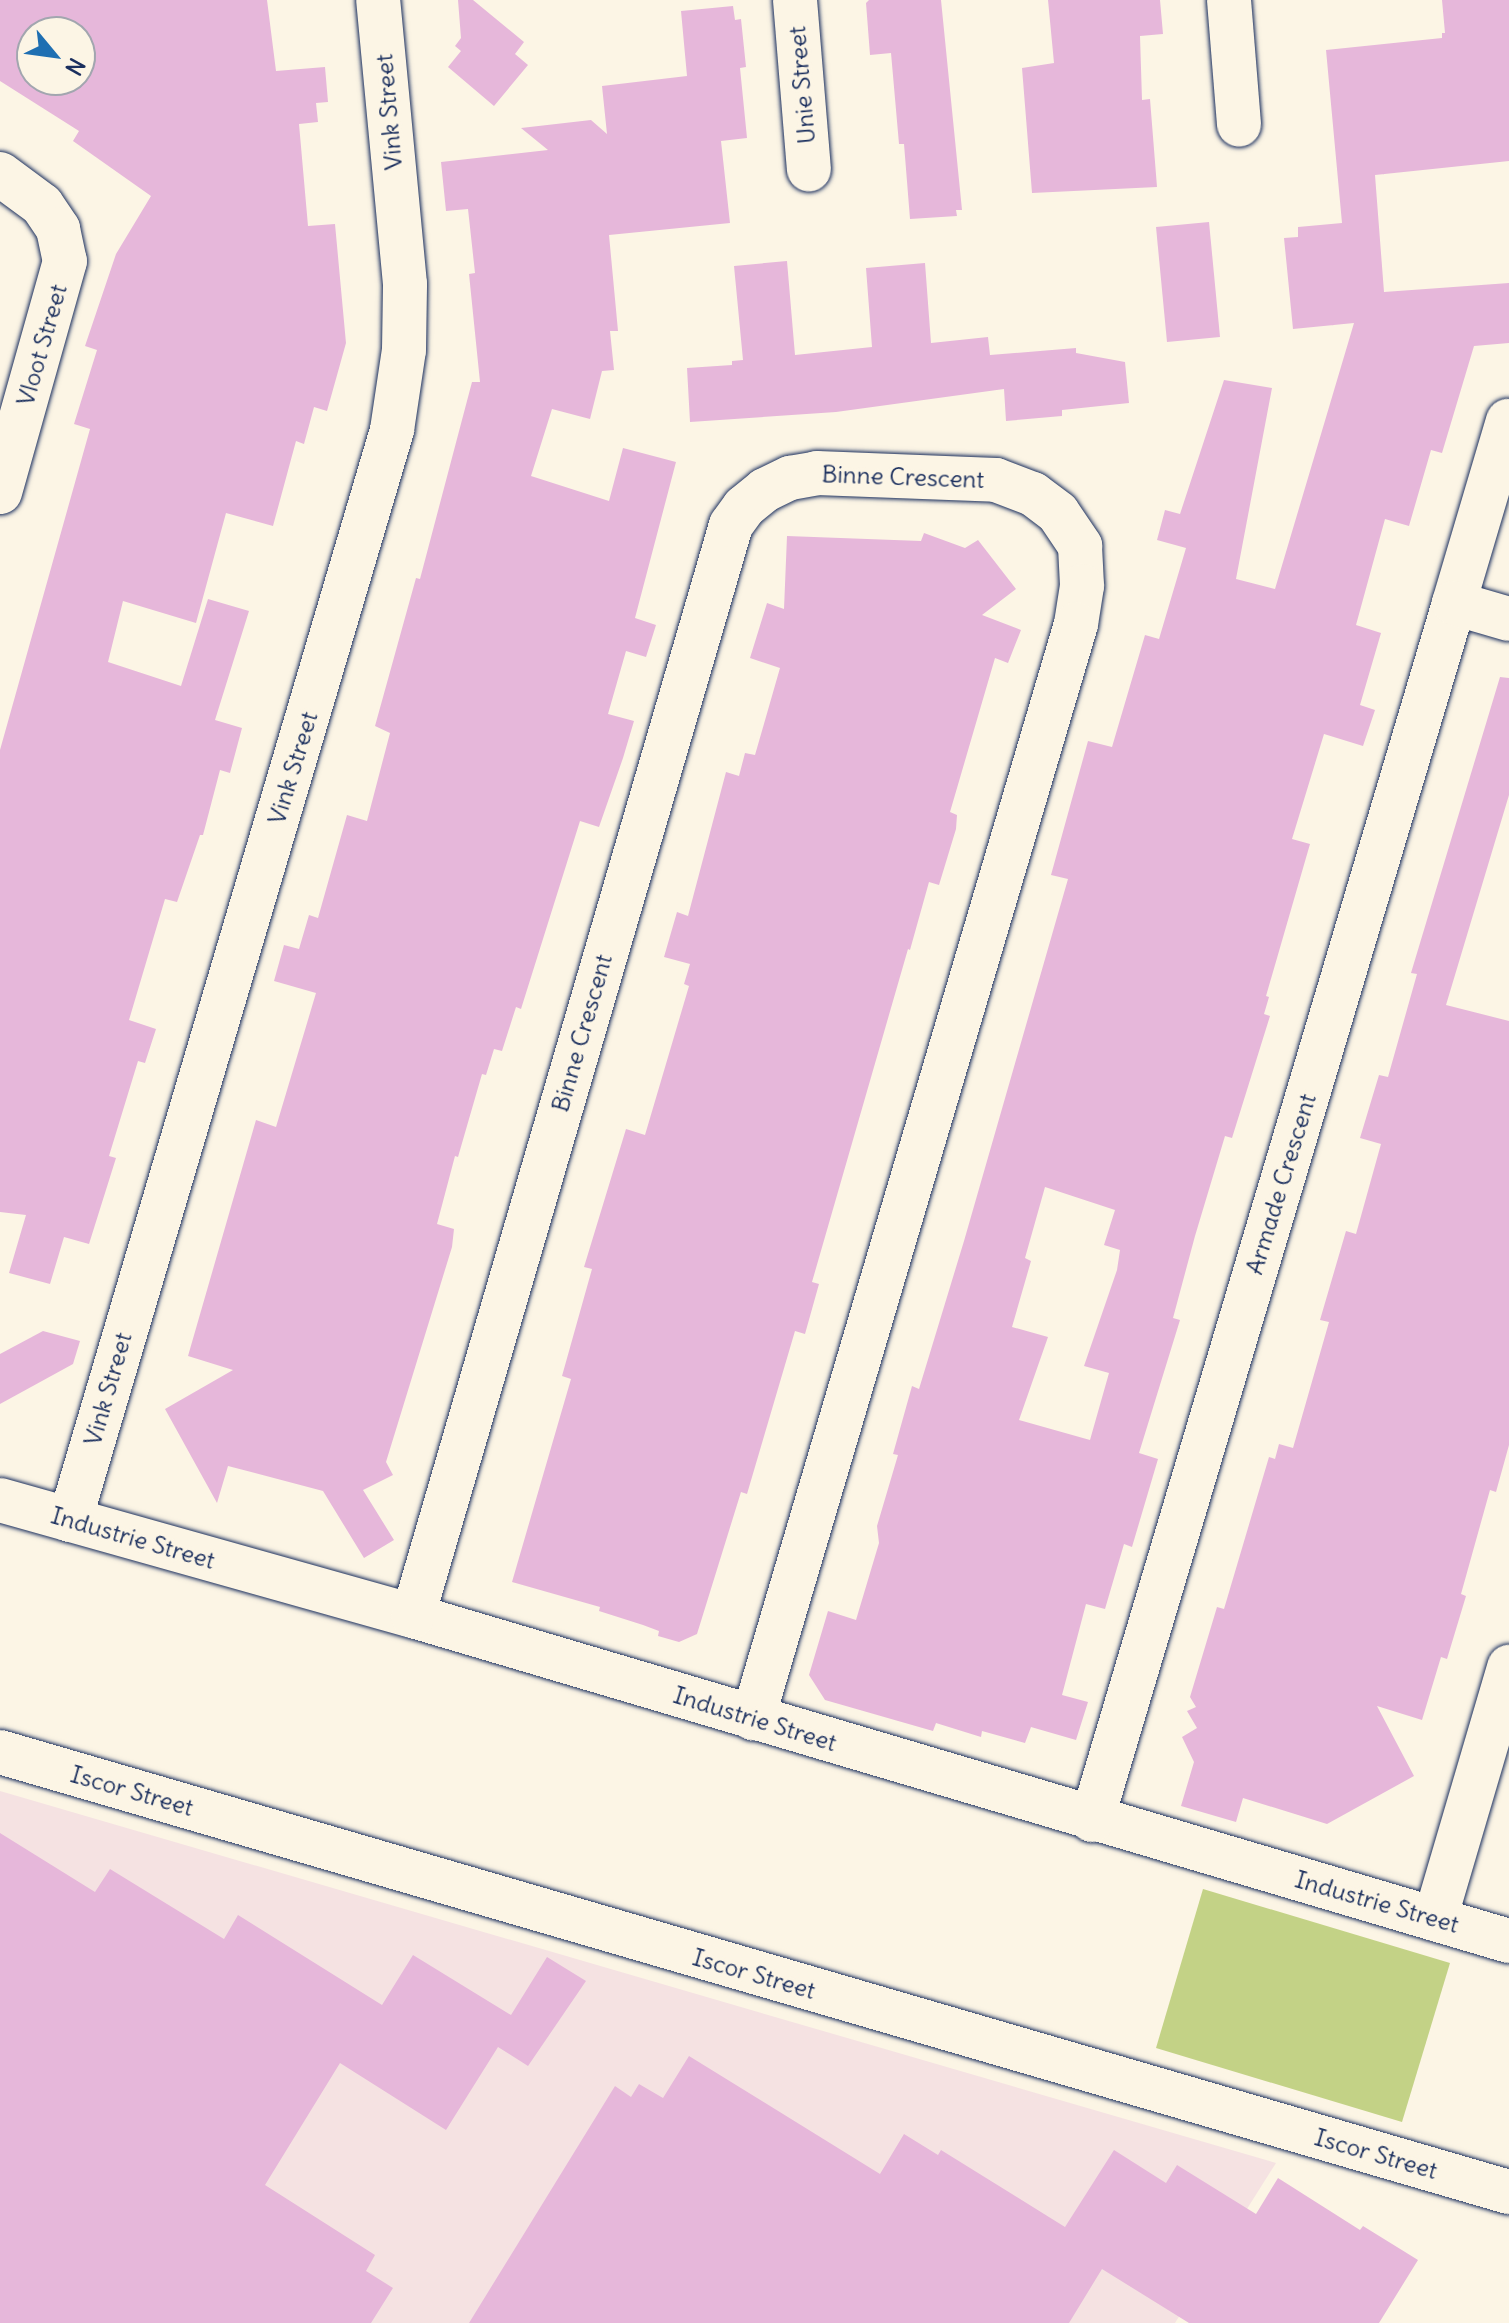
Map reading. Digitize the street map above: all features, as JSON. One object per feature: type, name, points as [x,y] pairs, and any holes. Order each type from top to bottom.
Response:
[{"type":"street","name":"Vink Street","points":[[70,1520],[392,430],[404,350],[405,284],[378,0]]},
{"type":"street","name":"Unie Street","points":[[795,0],[809,169]]},
{"type":"street","points":[[1229,0],[1239,125]]},
{"type":"street","name":"Vloot Street","points":[[0,174],[42,205],[58,229],[65,261],[0,492]]},
{"type":"street","name":"Armade Crescent","points":[[1092,1820],[1508,421]]},
{"type":"street","name":"Binne Crescent","points":[[413,1616],[731,525],[744,507],[765,490],[790,478],[817,473],[996,480],[1033,494],[1058,513],[1080,546],[1082,586],[1076,624],[753,1718]]},
{"type":"street","points":[[1454,603],[1509,619]]},
{"type":"street","name":"Industrie Street","points":[[0,1500],[413,1616],[1092,1820],[1509,1941]]},
{"type":"street","points":[[1435,1919],[1509,1667]]},
{"type":"street","name":"Iscor Street","points":[[0,1752],[1509,2192]]},
{"type":"shaded area","points":[[0,1791],[1276,2163],[1175,2323],[0,2323]]},
{"type":"green space","points":[[1203,1889],[1450,1963],[1402,2122],[1156,2048]]},
{"type":"building","points":[[0,0],[267,0],[276,71],[325,67],[328,102],[316,103],[318,122],[299,124],[308,226],[335,224],[346,343],[327,411],[314,407],[304,444],[296,441],[273,526],[226,513],[196,623],[123,601],[108,662],[181,686],[208,599],[249,611],[215,720],[242,728],[230,773],[220,770],[203,835],[200,835],[177,902],[165,899],[129,1020],[156,1029],[145,1063],[138,1061],[109,1156],[116,1158],[89,1244],[64,1237],[50,1284],[9,1273],[26,1215],[0,1212],[0,750],[90,429],[74,424],[97,350],[85,346],[116,254],[151,196],[73,141],[79,131],[24,96],[96,96],[96,16],[16,16],[16,91],[0,81]]},
{"type":"building","points":[[458,0],[473,0],[524,42],[515,54],[528,65],[494,106],[448,67],[461,51],[455,46],[461,38]]},
{"type":"building","points":[[869,0],[941,0],[962,210],[956,210],[957,216],[910,219],[904,144],[899,144],[891,53],[870,55],[866,3]]},
{"type":"building","points":[[1048,0],[1160,0],[1163,34],[1140,36],[1142,100],[1150,99],[1157,187],[1032,193],[1022,68],[1054,63]]},
{"type":"building","points":[[1442,0],[1509,0],[1509,161],[1375,175],[1384,292],[1509,283],[1509,343],[1474,346],[1442,453],[1431,450],[1409,526],[1385,519],[1356,625],[1381,633],[1360,705],[1375,710],[1363,746],[1324,734],[1292,839],[1310,844],[1266,996],[1269,997],[1264,1014],[1270,1016],[1232,1138],[1225,1136],[1195,1236],[1173,1318],[1180,1320],[1139,1453],[1158,1459],[1132,1547],[1124,1544],[1105,1609],[1086,1604],[1062,1695],[1088,1702],[1076,1740],[1031,1727],[1025,1743],[982,1731],[981,1737],[936,1723],[933,1731],[825,1700],[809,1675],[828,1611],[856,1620],[879,1543],[877,1526],[898,1455],[893,1454],[912,1386],[919,1389],[1068,879],[1051,875],[1088,741],[1112,747],[1145,635],[1159,639],[1186,548],[1157,540],[1165,510],[1180,514],[1224,380],[1272,388],[1236,579],[1275,589],[1354,323],[1293,329],[1284,238],[1298,237],[1298,227],[1342,223],[1326,50],[1442,38],[1442,33],[1445,33]],"holes":[[[1045,1187],[1115,1210],[1104,1245],[1120,1250],[1117,1270],[1084,1366],[1109,1373],[1090,1440],[1019,1420],[1048,1337],[1012,1327],[1031,1261],[1025,1258]]]},
{"type":"building","points":[[733,6],[735,20],[741,19],[746,67],[740,68],[747,138],[721,141],[730,223],[609,235],[618,331],[610,331],[614,370],[602,371],[590,419],[552,409],[531,476],[609,501],[623,448],[676,462],[635,618],[656,625],[646,657],[626,651],[608,714],[634,721],[623,758],[599,827],[580,821],[521,1009],[516,1007],[502,1051],[494,1049],[486,1075],[482,1074],[458,1157],[455,1156],[437,1224],[454,1229],[452,1247],[386,1462],[393,1475],[363,1490],[394,1540],[364,1558],[323,1491],[228,1466],[217,1503],[165,1409],[233,1370],[188,1356],[256,1120],[276,1127],[316,993],[274,981],[284,945],[299,949],[309,915],[318,918],[347,815],[367,821],[390,733],[375,726],[416,578],[420,579],[472,382],[480,382],[469,274],[475,273],[468,209],[446,211],[441,162],[548,150],[521,128],[591,120],[607,134],[602,86],[687,76],[681,11]]},
{"type":"building","points":[[1209,222],[1220,337],[1167,342],[1156,227]]},
{"type":"building","points":[[787,261],[795,355],[872,347],[866,268],[925,263],[931,343],[988,337],[990,355],[1076,348],[1076,353],[1125,362],[1129,403],[1062,410],[1062,416],[1006,421],[1004,389],[836,412],[690,422],[687,368],[732,365],[732,361],[743,360],[734,266]]},
{"type":"building","points":[[924,533],[965,548],[978,540],[1016,589],[982,615],[1021,630],[1008,663],[995,658],[950,812],[957,815],[956,829],[939,885],[929,882],[908,949],[812,1282],[819,1284],[805,1334],[795,1331],[747,1494],[741,1492],[697,1634],[679,1642],[658,1636],[659,1631],[599,1611],[600,1607],[512,1582],[571,1379],[562,1376],[592,1269],[584,1267],[626,1129],[645,1135],[689,986],[684,984],[690,964],[664,957],[677,912],[688,916],[726,772],[739,776],[745,753],[755,755],[780,668],[750,658],[767,603],[784,609],[787,536],[921,541]]},
{"type":"building","points":[[1500,677],[1509,678],[1509,795],[1446,1005],[1509,1021],[1509,1445],[1496,1492],[1490,1490],[1461,1594],[1466,1596],[1447,1659],[1441,1657],[1422,1720],[1377,1706],[1414,1776],[1327,1824],[1243,1798],[1236,1822],[1181,1806],[1194,1762],[1182,1737],[1197,1728],[1187,1711],[1196,1707],[1190,1697],[1217,1607],[1224,1609],[1269,1457],[1275,1459],[1279,1444],[1293,1448],[1329,1322],[1320,1320],[1346,1231],[1356,1234],[1381,1144],[1360,1138],[1379,1075],[1388,1077],[1417,974],[1411,973]]},
{"type":"building","points":[[43,1331],[80,1341],[73,1364],[0,1404],[0,1354]]},
{"type":"building","points":[[0,1833],[95,1892],[110,1869],[224,1939],[238,1915],[382,2005],[413,1955],[511,2015],[547,1957],[586,1981],[528,2066],[498,2047],[446,2130],[340,2063],[265,2185],[375,2255],[366,2271],[393,2288],[371,2323],[0,2323]]},
{"type":"building","points":[[689,2056],[880,2174],[904,2134],[938,2155],[941,2150],[1065,2227],[1114,2150],[1166,2183],[1177,2165],[1256,2214],[1278,2178],[1360,2230],[1363,2226],[1418,2260],[1379,2323],[1189,2323],[1102,2269],[1069,2323],[469,2323],[615,2086],[631,2097],[639,2084],[663,2098]]}]
